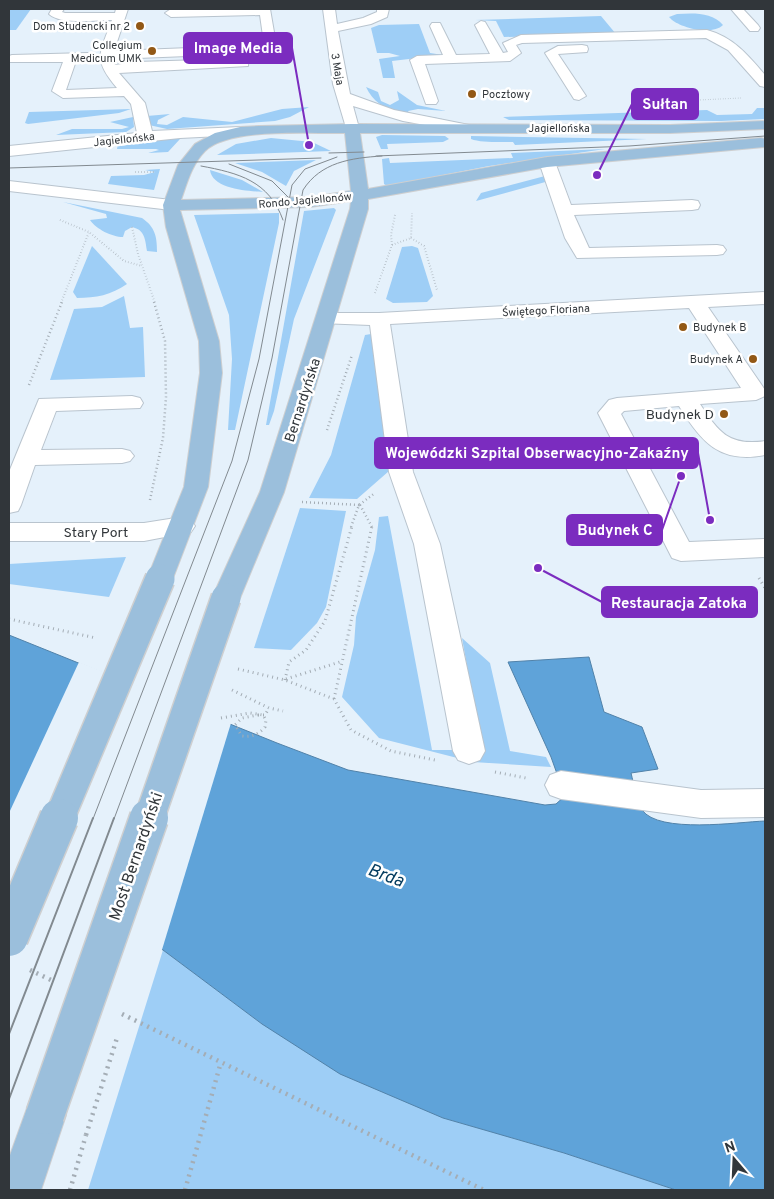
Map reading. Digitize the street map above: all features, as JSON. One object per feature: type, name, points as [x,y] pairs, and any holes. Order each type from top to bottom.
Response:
[{"type":"main road","name":"Jagiellońska","points":[[352,128],[670,129],[765,124]]},
{"type":"main road","points":[[9,936],[160,579],[196,487],[211,373],[209,341],[175,227],[172,205],[180,176],[195,152],[210,141],[240,130],[352,128]]},
{"type":"main road","name":"Rondo Jagiellonów","points":[[172,205],[278,204],[360,196],[359,162],[352,128]]},
{"type":"main road","points":[[360,196],[547,162],[765,143]]},
{"type":"main road","name":"Bernardyńska","points":[[226,598],[272,492],[328,319],[359,209],[360,196]]},
{"type":"main road","name":"Most Bernardyński","points":[[19,1190],[226,598]]},
{"type":"street","points":[[58,9],[55,14],[64,17],[121,12],[106,56],[109,70],[138,103],[145,136]]},
{"type":"street","name":"3 Maja","points":[[329,9],[344,96],[352,128]]},
{"type":"street","points":[[332,29],[367,21],[383,14],[383,9]]},
{"type":"street","points":[[737,9],[754,28]]},
{"type":"street","points":[[12,59],[243,50],[269,38],[266,10],[171,12]]},
{"type":"street","points":[[656,22],[674,35]]},
{"type":"street","points":[[481,25],[497,54]]},
{"type":"street","points":[[436,26],[451,59]]},
{"type":"street","points":[[490,40],[714,35],[724,38],[765,83]]},
{"type":"street","points":[[431,101],[417,60],[510,57],[515,52],[509,43],[521,39]]},
{"type":"street","points":[[580,96],[551,53],[553,51],[687,45],[732,46]]},
{"type":"street","points":[[707,48],[732,46]]},
{"type":"street","points":[[109,70],[136,66],[243,63],[243,50]]},
{"type":"street","points":[[71,57],[59,91],[63,94],[129,91]]},
{"type":"street","points":[[224,63],[224,80]]},
{"type":"street","points":[[344,96],[371,110],[388,115],[464,128]]},
{"type":"street","name":"Jagiellońska","points":[[9,150],[145,136],[240,130]]},
{"type":"street","points":[[547,162],[564,210],[583,254],[717,250]]},
{"type":"street","points":[[9,186],[172,205]]},
{"type":"street","points":[[564,210],[692,205]]},
{"type":"street","name":"Świętego Floriana","points":[[328,319],[379,319],[765,298]]},
{"type":"street","points":[[695,302],[761,398]]},
{"type":"street","points":[[379,319],[401,472],[428,544],[469,751]]},
{"type":"street","points":[[761,398],[686,400],[617,405],[609,413],[681,552],[765,548]]},
{"type":"street","points":[[686,400],[708,433],[720,443],[739,449],[765,448]]},
{"type":"street","points":[[9,505],[47,404],[132,403]]},
{"type":"street","points":[[26,458],[122,456]]},
{"type":"street","name":"Stary Port","points":[[9,532],[144,532],[182,526]]},
{"type":"street","points":[[561,785],[701,804],[765,803]]},
{"type":"path","points":[[392,245],[391,235],[396,212]]},
{"type":"path","points":[[55,218],[89,232],[124,261],[142,266]]},
{"type":"path","points":[[132,227],[138,254]]},
{"type":"path","points":[[27,389],[89,232]]},
{"type":"path","points":[[411,238],[424,246],[438,296]]},
{"type":"path","points":[[294,502],[359,505]]},
{"type":"path","points":[[334,699],[372,525],[359,505]]},
{"type":"path","points":[[285,680],[289,662],[306,650],[325,621],[359,505]]},
{"type":"path","points":[[9,619],[102,640]]},
{"type":"path","points":[[285,680],[343,661]]},
{"type":"path","points":[[229,667],[285,680],[334,699],[351,730],[391,752],[438,761]]},
{"type":"path","points":[[218,719],[260,712],[265,718],[266,727],[258,735],[249,737],[242,736],[236,725],[242,718],[258,715],[265,715],[269,708]]},
{"type":"path","points":[[485,770],[561,785]]},
{"type":"path","points":[[27,968],[54,981]]},
{"type":"path","points":[[117,1011],[484,1190]]},
{"type":"path","points":[[185,1190],[221,1062]]},
{"type":"path","points":[[70,1190],[86,1135]]},
{"type":"shaded area","points":[[9,9],[31,9],[16,30],[9,30]]},
{"type":"shaded area","points":[[677,14],[708,16],[723,25],[711,30],[695,29],[673,21],[669,17]]},
{"type":"shaded area","points":[[601,16],[616,34],[504,37],[496,21],[475,20]]},
{"type":"shaded area","points":[[419,24],[430,53],[443,55],[392,61],[395,78],[383,78],[379,59],[400,56],[389,53],[377,53],[371,28],[379,25]]},
{"type":"shaded area","points":[[366,87],[378,92],[381,101],[390,105],[399,100],[397,91],[417,105],[446,111],[418,109],[408,111],[409,113],[443,119],[399,113],[380,104],[372,97]]},
{"type":"shaded area","points":[[309,107],[290,117],[275,121],[167,129],[149,125],[147,116],[170,114],[158,120],[157,124],[167,125],[183,117],[232,122],[282,109]]},
{"type":"shaded area","points":[[757,108],[765,108],[765,119],[721,121],[509,120],[503,117],[707,110],[717,115],[752,114]]},
{"type":"shaded area","points":[[131,109],[119,113],[25,123],[29,112]]},
{"type":"shaded area","points":[[133,117],[134,127],[126,132],[56,135],[72,129],[122,129],[129,127],[110,122]]},
{"type":"shaded area","points":[[382,135],[445,136],[449,139],[443,142],[387,144],[388,149],[381,149],[376,137]]},
{"type":"shaded area","points":[[471,136],[647,139],[515,145],[513,142],[475,140],[471,139]]},
{"type":"shaded area","points":[[271,138],[312,142],[331,151],[217,155],[236,144]]},
{"type":"shaded area","points":[[180,139],[168,152],[148,153],[159,150],[156,149],[117,149],[118,144]]},
{"type":"shaded area","points":[[605,149],[489,166],[387,186],[384,184],[382,159],[389,158],[390,163],[513,158],[511,153]]},
{"type":"shaded area","points":[[316,160],[294,171],[286,186],[262,172],[235,163]]},
{"type":"shaded area","points":[[160,169],[154,190],[108,184],[111,176],[144,175],[155,172],[145,170]]},
{"type":"shaded area","points":[[210,170],[242,180],[263,192],[240,190],[224,185],[212,176]]},
{"type":"shaded area","points":[[545,176],[549,181],[476,201],[481,193]]},
{"type":"shaded area","points":[[63,202],[142,218],[150,225],[154,232],[157,252],[147,251],[144,236],[140,230],[132,227],[125,231],[123,237],[109,234],[90,220],[107,218],[106,214]]},
{"type":"shaded area","points":[[334,208],[336,210],[294,319],[274,411],[269,425],[266,425],[304,211]]},
{"type":"shaded area","points":[[279,213],[279,223],[235,430],[228,430],[232,359],[229,315],[194,215]]},
{"type":"shaded area","points":[[92,246],[127,284],[103,295],[77,298],[73,292]]},
{"type":"shaded area","points":[[412,246],[418,248],[433,296],[427,302],[393,303],[386,299],[402,247]]},
{"type":"shaded area","points":[[124,296],[130,328],[143,327],[145,377],[50,380],[74,309],[102,307]]},
{"type":"shaded area","points":[[371,334],[389,471],[357,499],[309,498],[331,455],[365,335]]},
{"type":"shaded area","points":[[300,508],[346,511],[326,607],[317,623],[291,650],[254,648]]},
{"type":"shaded area","points":[[388,516],[432,750],[482,750],[462,638],[490,663],[510,751],[546,757],[551,767],[473,762],[379,738],[342,697],[354,645],[356,617],[375,550],[379,517]]},
{"type":"shaded area","points":[[126,557],[109,597],[9,584],[9,564]]},
{"type":"shaded area","points":[[163,950],[262,1024],[443,1118],[564,1153],[676,1190],[88,1190]]},
{"type":"water","name":"Brda","points":[[9,635],[348,770],[545,805],[556,804],[565,796],[551,757],[508,662],[589,657],[604,712],[642,727],[658,769],[631,773],[642,810],[651,817],[665,822],[681,824],[700,825],[765,821],[765,1190],[676,1190],[564,1153],[443,1118],[340,1074],[262,1024],[163,950],[9,875]]},
{"type":"pier","points":[[79,662],[231,723],[161,953],[9,878],[9,813]]},
{"type":"tram line","points":[[376,156],[629,146],[765,136]]},
{"type":"tram line","points":[[329,153],[364,152]]},
{"type":"tram line","points":[[114,819],[248,460],[272,358],[303,190],[310,181],[328,167],[348,160],[382,156]]},
{"type":"tram line","points":[[289,198],[292,185],[305,169],[337,157]]},
{"type":"tram line","points":[[9,168],[321,158]]},
{"type":"tram line","points":[[229,164],[272,181],[289,198]]},
{"type":"tram line","points":[[201,166],[228,172],[251,181],[270,196],[283,220]]},
{"type":"tram line","points":[[93,819],[232,461],[259,359],[289,198]]},
{"type":"tram line","points":[[9,1034],[93,818]]},
{"type":"tram line","points":[[9,1099],[114,818]]},
{"type":"place","name":"Dom Studencki nr 2","points":[[140,26]]},
{"type":"place","name":"Collegium Medicum UMK","points":[[152,51]]},
{"type":"place","name":"Pocztowy","points":[[472,94]]},
{"type":"place","name":"Image Media","points":[[309,145]]},
{"type":"place","name":"Sułtan","points":[[597,175]]},
{"type":"place","name":"Budynek B","points":[[683,327]]},
{"type":"place","name":"Budynek A","points":[[753,359]]},
{"type":"place","name":"Budynek D","points":[[724,414]]},
{"type":"place","name":"Budynek C","points":[[681,476]]},
{"type":"place","name":"Wojewódzki Szpital Obserwacyjno-Zakaźny","points":[[710,520]]},
{"type":"place","name":"Restauracja Zatoka","points":[[538,568]]}]
